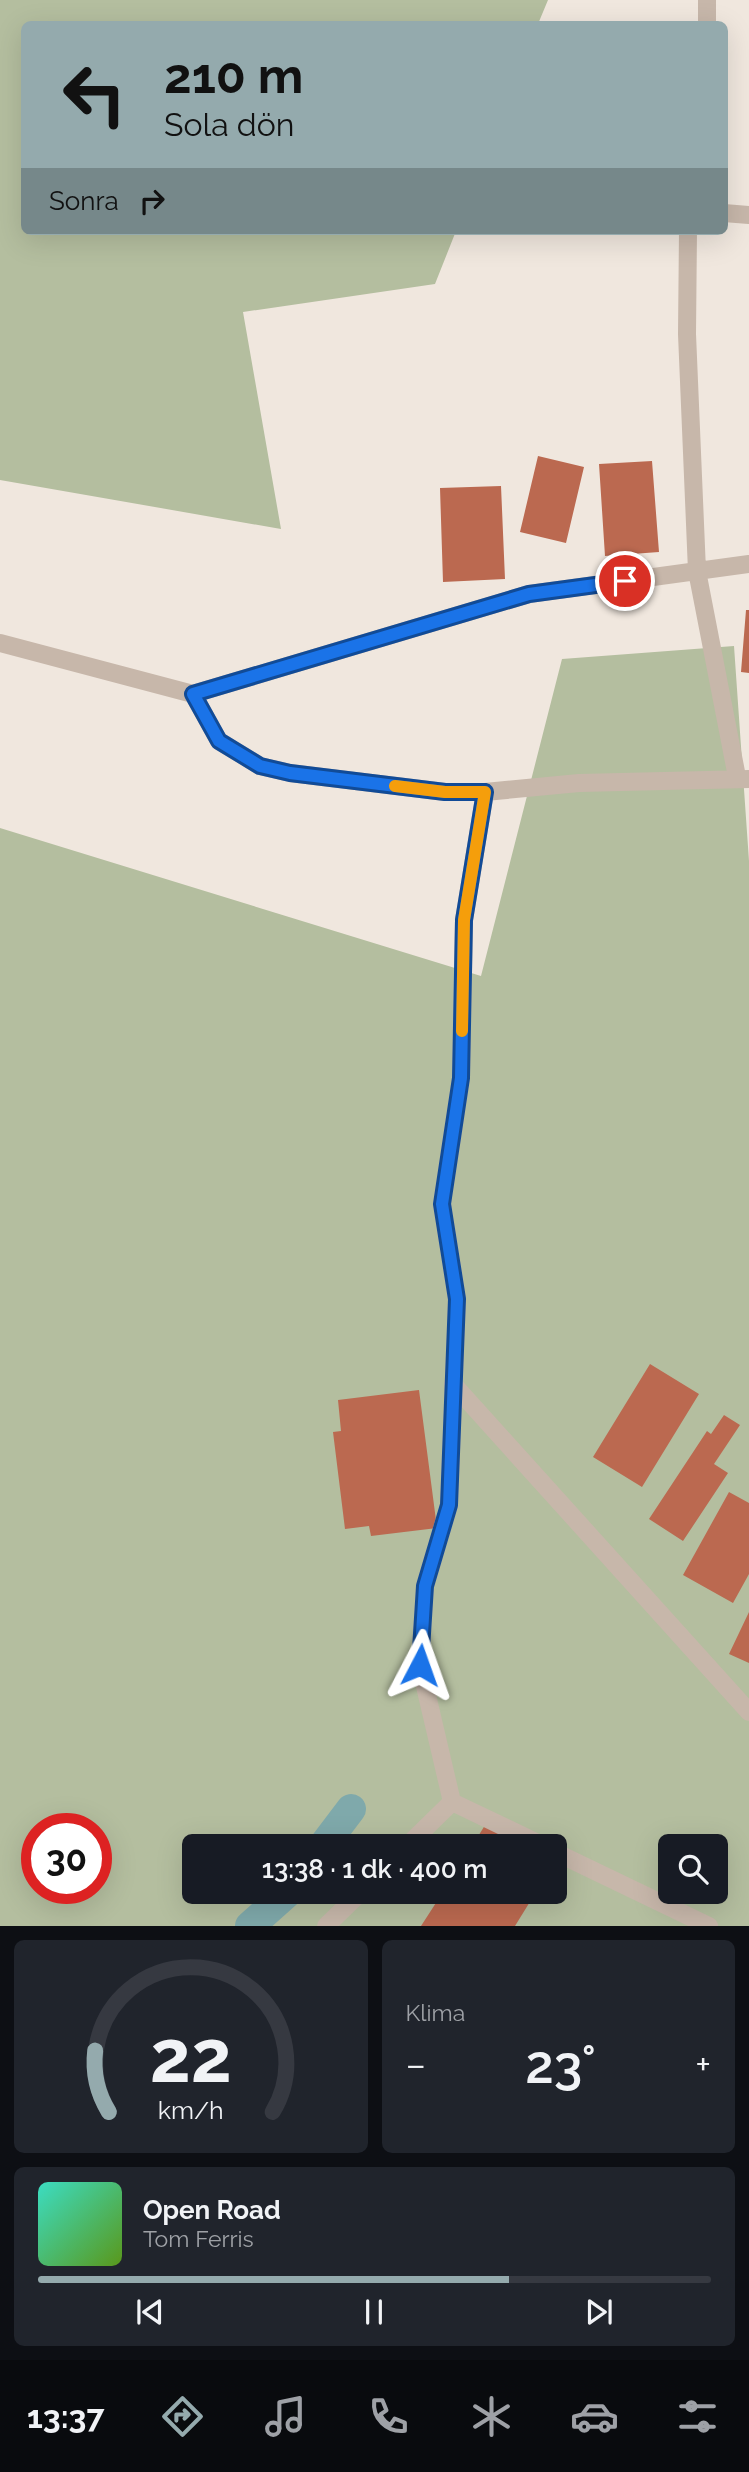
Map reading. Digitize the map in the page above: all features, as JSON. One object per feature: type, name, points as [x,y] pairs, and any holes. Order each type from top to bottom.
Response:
[{"type":"street","points":[[707,0],[707,21]]},
{"type":"street","points":[[728,213],[749,215]]},
{"type":"street","points":[[193,694],[219,741],[260,766],[290,773],[445,792],[485,792],[579,783],[743,778],[697,571],[687,334],[688,235]]},
{"type":"street","points":[[0,643],[193,694],[529,594],[749,564]]},
{"type":"street","points":[[452,1802],[420,1665],[425,1586],[449,1505],[457,1299],[442,1204],[461,1078],[464,920],[485,792]]},
{"type":"street","points":[[453,1384],[749,1712]]},
{"type":"street","points":[[419,1834],[452,1802]]},
{"type":"street","points":[[452,1802],[519,1834]]},
{"type":"street","points":[[567,1858],[709,1926]]},
{"type":"street","points":[[326,1926],[349,1904]]},
{"type":"green space","points":[[0,0],[548,0],[539,21],[21,21],[21,235],[454,235],[435,284],[243,312],[281,529],[0,480]]},
{"type":"green space","points":[[734,646],[749,861],[749,1926],[0,1926],[0,828],[481,976],[562,659]]},
{"type":"building","points":[[538,456],[584,467],[566,543],[520,532]]},
{"type":"building","points":[[652,461],[659,552],[605,556],[599,464]]},
{"type":"building","points":[[501,486],[505,579],[443,582],[440,488]]},
{"type":"building","points":[[746,610],[749,610],[749,673],[741,672]]},
{"type":"building","points":[[650,1364],[699,1394],[642,1487],[593,1457]]},
{"type":"building","points":[[419,1390],[437,1528],[371,1536],[369,1526],[345,1529],[333,1432],[341,1431],[338,1400]]},
{"type":"building","points":[[724,1415],[740,1425],[714,1464],[728,1473],[683,1541],[649,1519],[707,1431],[711,1434]]},
{"type":"building","points":[[729,1492],[749,1503],[749,1574],[733,1603],[683,1575]]},
{"type":"building","points":[[749,1612],[749,1663],[729,1654]]},
{"type":"building","points":[[487,1822],[506,1834],[480,1834]]},
{"type":"building","points":[[435,1904],[529,1904],[515,1926],[421,1926]]},
{"type":"waterway","points":[[332,1834],[351,1809]]},
{"type":"waterway","points":[[250,1926],[275,1904]]},
{"type":"slow traffic","points":[[395,786],[445,792],[485,792],[464,920],[462,1031]]},
{"type":"route","points":[[420,1665],[425,1586],[449,1505],[457,1299],[442,1204],[461,1078],[464,920],[485,792],[445,792],[290,773],[260,766],[219,741],[193,694],[529,594],[625,581]]}]
